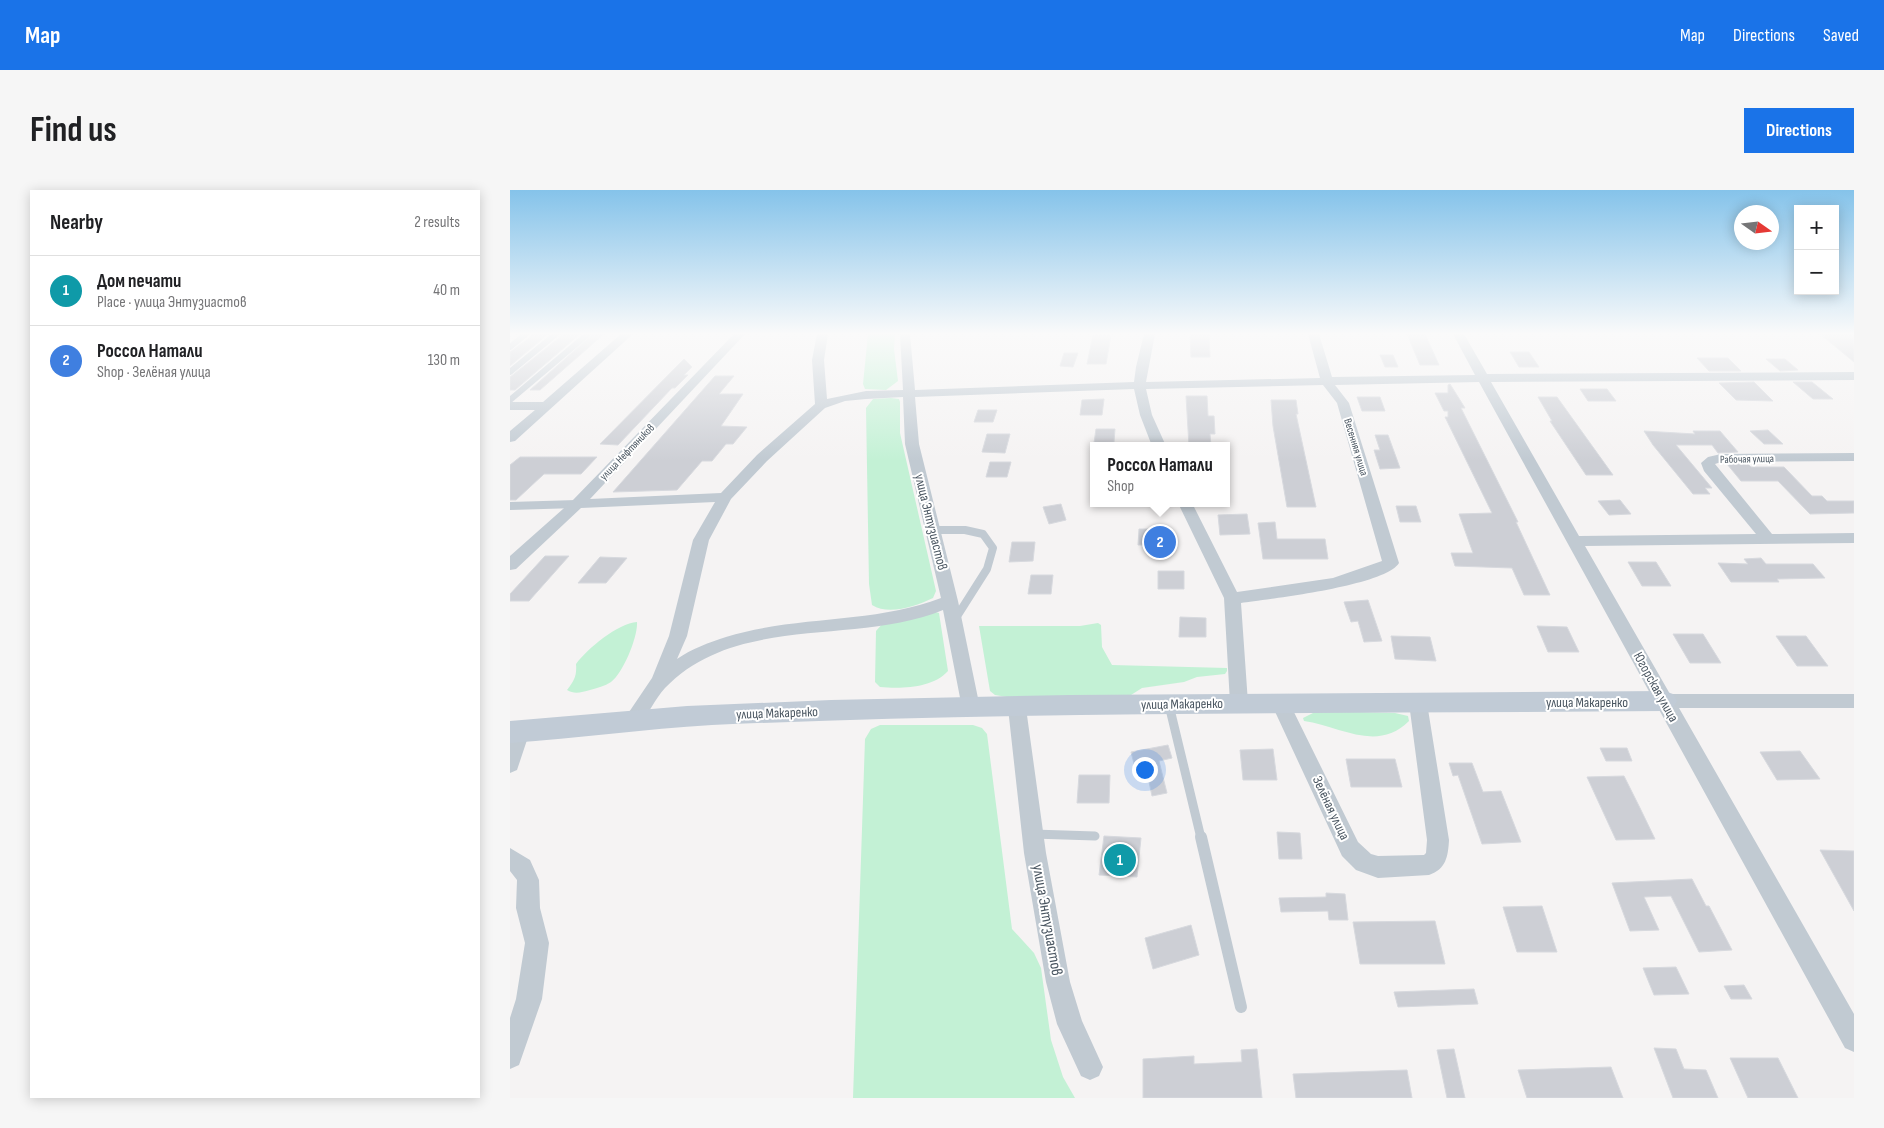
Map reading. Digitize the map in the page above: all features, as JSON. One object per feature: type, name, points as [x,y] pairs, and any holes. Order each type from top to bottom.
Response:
[{"type":"street","points":[[510,438],[580,376]]},
{"type":"street","name":"улица Нефтяников","points":[[510,565],[577,504],[699,376]]},
{"type":"street","points":[[819,376],[821,405]]},
{"type":"street","name":"улица Энтузиастов","points":[[907,376],[912,444],[950,601],[971,708]]},
{"type":"street","points":[[1140,376],[1138,386],[1143,409],[1157,442]]},
{"type":"street","name":"Весенняя улица","points":[[1232,598],[1325,586],[1369,574],[1391,563],[1343,403],[1328,382],[1326,376]]},
{"type":"street","points":[[633,721],[659,682],[678,636],[701,540],[725,497],[762,458],[821,405],[844,398],[908,393],[1483,378],[1785,376]]},
{"type":"street","name":"Югорская улица","points":[[1483,378],[1854,1039]]},
{"type":"street","points":[[510,406],[547,406]]},
{"type":"street","name":"Рабочая улица","points":[[1768,539],[1709,468],[1708,463],[1721,458],[1854,458]]},
{"type":"street","points":[[577,504],[725,497]]},
{"type":"street","points":[[1186,507],[1232,598],[1239,703]]},
{"type":"street","points":[[1574,541],[1854,538]]},
{"type":"street","points":[[659,682],[692,658],[751,637],[808,626],[912,615],[950,601]]},
{"type":"street","name":"улица Макаренко","points":[[515,732],[713,715],[971,708],[1239,703],[1854,701]]},
{"type":"street","name":"Зелёная улица","points":[[1280,703],[1350,849],[1364,863],[1378,867],[1429,865],[1437,857],[1438,840],[1418,703]]},
{"type":"street","name":"улица Энтузиастов","points":[[1017,708],[1033,834],[1058,982],[1070,1024],[1090,1067]]},
{"type":"street","points":[[510,764],[515,732]]},
{"type":"street","points":[[510,858],[522,868],[528,880],[528,908],[537,943],[529,999],[510,1056]]},
{"type":"lane","points":[[510,400],[538,376]]},
{"type":"lane","points":[[510,506],[577,504]]},
{"type":"lane","points":[[933,530],[965,530],[983,534],[993,548],[987,570],[954,621]]},
{"type":"lane","points":[[1169,705],[1241,1007]]},
{"type":"lane","points":[[1033,834],[1095,836]]},
{"type":"green space","points":[[864,376],[897,376],[898,381],[886,390],[865,389],[863,384]]},
{"type":"green space","points":[[873,399],[899,399],[900,402],[900,433],[936,591],[933,598],[919,604],[902,609],[886,610],[872,605],[869,584],[866,408]]},
{"type":"green space","points":[[932,611],[939,613],[948,671],[942,677],[926,684],[898,688],[880,687],[875,682],[876,631],[883,623]]},
{"type":"green space","points":[[637,622],[637,629],[629,654],[620,671],[611,682],[601,687],[576,693],[567,690],[572,684],[576,672],[576,664],[588,651],[612,632],[629,623]]},
{"type":"green space","points":[[1098,623],[1101,625],[1102,647],[1112,665],[1227,668],[1227,671],[1225,674],[1197,677],[1184,682],[1142,688],[1131,695],[1007,697],[995,695],[990,691],[979,626],[1080,626]]},
{"type":"green space","points":[[1317,711],[1395,713],[1408,716],[1409,721],[1397,730],[1384,735],[1358,735],[1304,721],[1303,718]]},
{"type":"green space","points":[[880,725],[973,725],[982,728],[987,734],[1012,929],[1034,953],[1041,968],[1051,1040],[1063,1077],[1075,1098],[853,1098],[865,739],[871,729]]},
{"type":"building","points":[[531,376],[515,390],[510,390],[510,377]]},
{"type":"building","points":[[545,376],[556,376],[540,390],[530,390]]},
{"type":"building","points":[[667,376],[687,376],[675,388],[672,388],[618,445],[600,444]]},
{"type":"building","points":[[715,376],[734,376],[719,394],[743,394],[721,426],[747,427],[733,444],[726,444],[712,461],[702,461],[677,490],[613,492]]},
{"type":"building","points":[[1754,382],[1773,401],[1736,400],[1719,383]]},
{"type":"building","points":[[1793,382],[1812,382],[1833,399],[1813,399]]},
{"type":"building","points":[[1450,384],[1465,408],[1461,408],[1518,522],[1516,522],[1550,595],[1524,595],[1512,568],[1455,566],[1451,553],[1473,553],[1459,514],[1492,513],[1445,417],[1448,417],[1448,411],[1444,411],[1435,393],[1448,393],[1448,385]]},
{"type":"building","points":[[1580,389],[1607,389],[1616,401],[1588,401]]},
{"type":"building","points":[[1186,396],[1207,396],[1208,416],[1214,416],[1215,434],[1210,434],[1211,442],[1189,442]]},
{"type":"building","points":[[1357,397],[1380,397],[1385,411],[1362,411]]},
{"type":"building","points":[[1538,397],[1557,397],[1613,475],[1586,475],[1550,421],[1552,421]]},
{"type":"building","points":[[1104,399],[1102,415],[1080,415],[1082,400]]},
{"type":"building","points":[[1271,400],[1296,400],[1298,414],[1296,414],[1316,507],[1287,507],[1273,426]]},
{"type":"building","points":[[978,410],[997,410],[993,422],[974,422]]},
{"type":"building","points":[[1096,429],[1115,429],[1114,442],[1094,442]]},
{"type":"building","points":[[1768,430],[1783,444],[1764,444],[1750,431]]},
{"type":"building","points":[[1644,431],[1695,434],[1693,431],[1720,431],[1738,452],[1718,453],[1712,445],[1676,445],[1712,488],[1705,488],[1710,494],[1693,494]]},
{"type":"building","points":[[987,434],[1010,434],[1005,453],[982,452]]},
{"type":"building","points":[[1375,435],[1388,435],[1400,468],[1380,469],[1374,450],[1380,450]]},
{"type":"building","points":[[520,457],[597,457],[581,474],[544,474],[516,500],[510,500],[510,465]]},
{"type":"building","points":[[990,462],[1011,462],[1007,477],[986,477]]},
{"type":"building","points":[[1727,464],[1748,464],[1751,467],[1784,467],[1812,496],[1822,496],[1827,501],[1854,501],[1854,513],[1810,514],[1778,481],[1741,481]]},
{"type":"building","points":[[1620,500],[1631,514],[1609,515],[1598,501]]},
{"type":"building","points":[[1061,504],[1066,520],[1049,524],[1043,507]]},
{"type":"building","points":[[1396,506],[1416,506],[1421,522],[1400,522]]},
{"type":"building","points":[[1247,514],[1250,534],[1220,535],[1218,515]]},
{"type":"building","points":[[1275,522],[1277,539],[1325,539],[1328,559],[1263,559],[1258,523]]},
{"type":"building","points":[[1139,529],[1162,529],[1161,545],[1138,545]]},
{"type":"building","points":[[1012,542],[1035,542],[1033,561],[1009,562]]},
{"type":"building","points":[[545,556],[569,556],[529,601],[510,601],[510,594]]},
{"type":"building","points":[[600,557],[627,558],[606,583],[578,583]]},
{"type":"building","points":[[1761,558],[1766,564],[1813,564],[1825,578],[1777,579],[1779,582],[1731,582],[1718,563],[1748,564],[1744,559]]},
{"type":"building","points":[[1628,562],[1656,562],[1671,586],[1642,586]]},
{"type":"building","points":[[1158,571],[1184,571],[1184,589],[1158,589]]},
{"type":"building","points":[[1031,575],[1053,575],[1051,594],[1028,594]]},
{"type":"building","points":[[1368,600],[1382,641],[1364,642],[1358,621],[1351,622],[1344,602]]},
{"type":"building","points":[[1180,617],[1206,618],[1206,637],[1179,637]]},
{"type":"building","points":[[1537,626],[1567,627],[1579,652],[1548,652]]},
{"type":"building","points":[[1673,634],[1703,634],[1721,663],[1690,663]]},
{"type":"building","points":[[1391,636],[1430,637],[1436,661],[1395,659]]},
{"type":"building","points":[[1776,636],[1806,636],[1828,666],[1797,666]]},
{"type":"building","points":[[1168,745],[1172,758],[1159,761],[1167,793],[1152,796],[1148,777],[1138,779],[1131,752]]},
{"type":"building","points":[[1600,748],[1627,748],[1632,761],[1606,761]]},
{"type":"building","points":[[1273,749],[1277,780],[1243,780],[1240,750]]},
{"type":"building","points":[[1800,751],[1820,779],[1777,780],[1760,752]]},
{"type":"building","points":[[1346,759],[1395,759],[1402,787],[1351,787]]},
{"type":"building","points":[[1449,763],[1472,763],[1483,792],[1501,791],[1521,842],[1482,844],[1458,775],[1453,776]]},
{"type":"building","points":[[1079,775],[1110,775],[1109,803],[1077,803]]},
{"type":"building","points":[[1624,776],[1655,839],[1616,840],[1587,777]]},
{"type":"building","points":[[1277,832],[1300,833],[1302,859],[1279,859]]},
{"type":"building","points":[[1104,836],[1141,838],[1137,877],[1099,875]]},
{"type":"building","points":[[1820,850],[1854,851],[1854,911]]},
{"type":"building","points":[[1692,879],[1706,906],[1709,906],[1732,950],[1699,952],[1671,896],[1644,897],[1659,930],[1630,931],[1612,883]]},
{"type":"building","points":[[1326,893],[1345,894],[1348,920],[1329,920],[1328,911],[1281,912],[1279,898],[1326,897]]},
{"type":"building","points":[[1542,906],[1557,952],[1517,952],[1503,907]]},
{"type":"building","points":[[1435,921],[1445,964],[1360,964],[1353,922]]},
{"type":"building","points":[[1191,925],[1199,955],[1153,969],[1145,938]]},
{"type":"building","points":[[1676,967],[1689,994],[1654,995],[1643,968]]},
{"type":"building","points":[[1744,985],[1752,999],[1731,999],[1724,986]]},
{"type":"building","points":[[1474,989],[1478,1004],[1398,1007],[1394,992]]},
{"type":"building","points":[[1654,1048],[1676,1049],[1684,1069],[1706,1070],[1718,1098],[1673,1098]]},
{"type":"building","points":[[1257,1049],[1262,1098],[1143,1098],[1143,1059],[1194,1056],[1194,1064],[1242,1062],[1241,1050]]},
{"type":"building","points":[[1454,1049],[1465,1098],[1447,1098],[1437,1050]]},
{"type":"building","points":[[1730,1058],[1778,1058],[1798,1098],[1748,1098]]},
{"type":"building","points":[[1611,1067],[1623,1098],[1527,1098],[1518,1070]]},
{"type":"building","points":[[1407,1070],[1412,1098],[1296,1098],[1293,1074]]},
{"type":"place","name":"Россол Натали","points":[[1160,542]]},
{"type":"place","name":"Дом печати","points":[[1120,860]]}]
